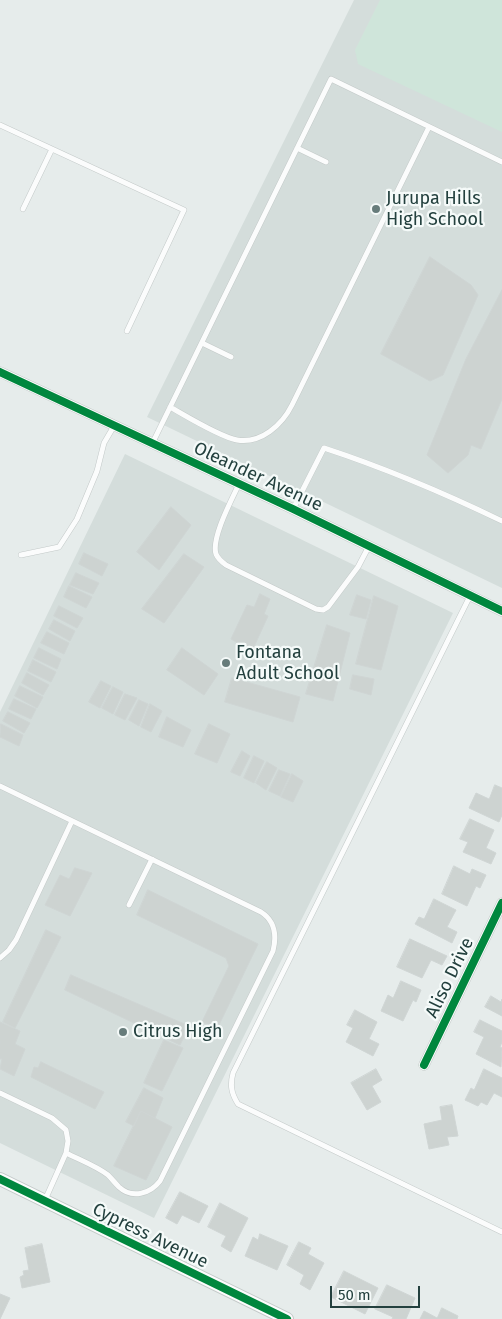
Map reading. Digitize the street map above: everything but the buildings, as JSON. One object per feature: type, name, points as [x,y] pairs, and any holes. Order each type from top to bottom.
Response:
[{"type":"street","name":"Oleander Avenue","points":[[0,372],[293,509],[502,611]]},
{"type":"street","name":"Aliso Drive","points":[[424,1065],[502,903]]},
{"type":"street","name":"Cypress Avenue","points":[[0,1179],[266,1315],[287,1319]]},
{"type":"lane","points":[[152,444],[331,80],[502,162]]},
{"type":"lane","points":[[0,126],[184,210],[127,330]]},
{"type":"lane","points":[[170,407],[236,440],[257,438],[279,425],[289,411],[429,127]]},
{"type":"lane","points":[[297,148],[326,162]]},
{"type":"lane","points":[[24,209],[52,149]]},
{"type":"lane","points":[[202,343],[231,357]]},
{"type":"lane","points":[[21,555],[59,546],[77,519],[97,471],[104,442],[114,426]]},
{"type":"lane","points":[[293,509],[324,448],[396,474],[502,521]]},
{"type":"lane","points":[[239,484],[224,515],[218,535],[215,549],[219,560],[316,609],[323,610],[328,607],[358,567],[369,546]]},
{"type":"lane","points":[[470,596],[233,1072],[231,1091],[238,1104],[502,1232]]},
{"type":"lane","points":[[0,786],[266,916],[274,927],[276,936],[273,951],[155,1188],[137,1194],[128,1192],[120,1188],[109,1176],[66,1154]]},
{"type":"lane","points":[[0,958],[16,940],[72,821]]},
{"type":"lane","points":[[129,905],[152,859]]},
{"type":"lane","points":[[0,1093],[52,1118],[66,1130],[68,1141],[66,1154],[44,1200]]},
{"type":"shaded area","name":"Jurupa Hills High School","points":[[354,0],[502,0],[502,588],[147,417]]},
{"type":"shaded area","points":[[125,454],[453,613],[154,1218],[0,1143],[0,712]]},
{"type":"green space","points":[[380,0],[502,0],[502,132],[358,64],[355,50]]},
{"type":"cycle path","points":[[0,372],[293,509],[502,611]]},
{"type":"cycle path","points":[[424,1065],[502,903]]},
{"type":"cycle path","points":[[0,1179],[287,1319]]},
{"type":"place","name":"Jurupa Hills High School","points":[[376,209]]},
{"type":"place","name":"Fontana Adult School","points":[[226,663]]},
{"type":"place","name":"Citrus High","points":[[123,1032]]}]
